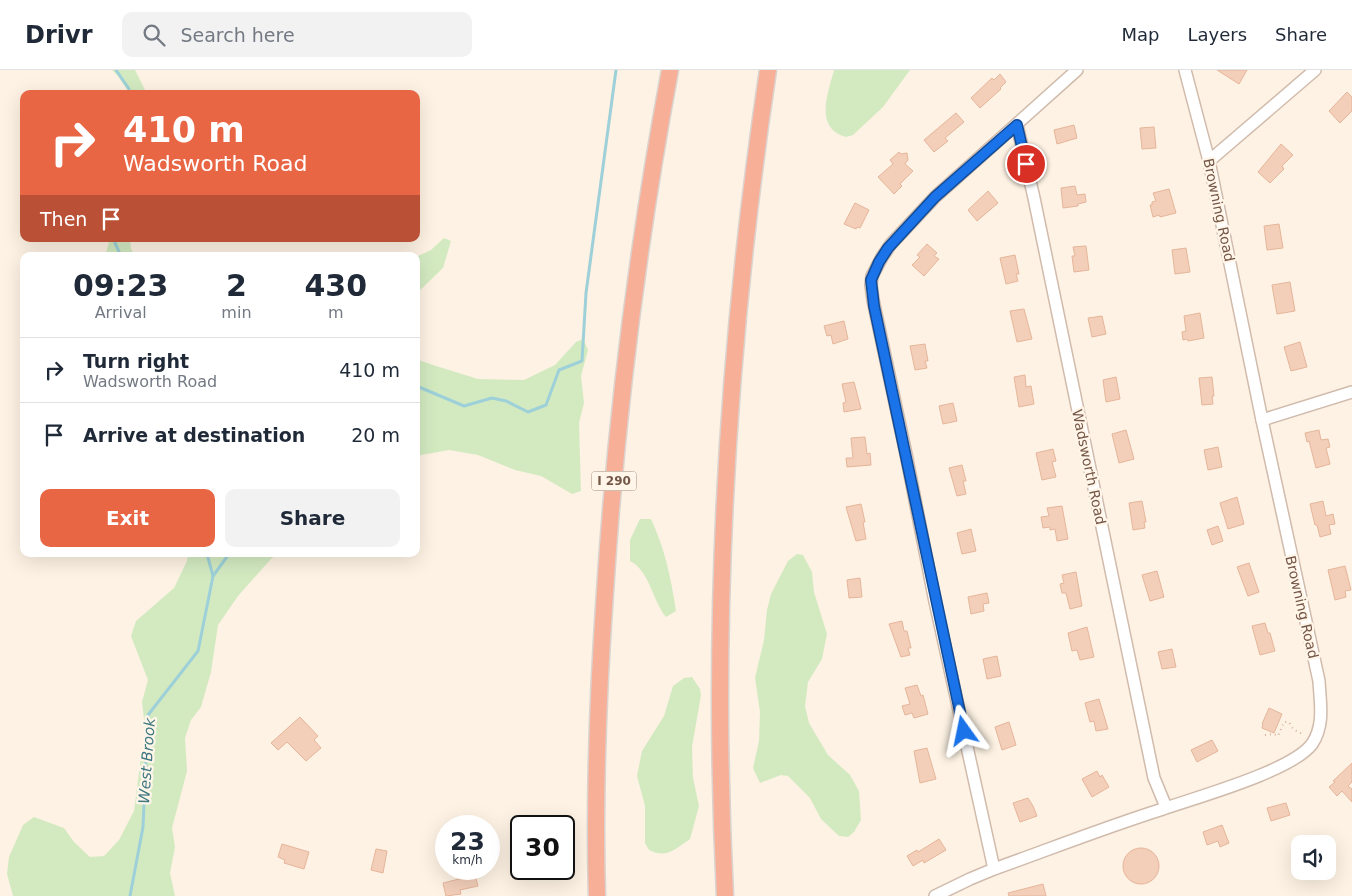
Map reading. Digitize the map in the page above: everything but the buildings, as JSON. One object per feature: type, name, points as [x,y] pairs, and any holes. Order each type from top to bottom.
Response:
[{"type":"highway","name":"I 290","points":[[597,896],[599,696],[611,508],[626,362],[643,232],[670,70]]},
{"type":"highway","points":[[725,896],[720,745],[720,669],[725,498],[732,380],[742,270],[768,70]]},
{"type":"street","points":[[994,869],[934,597],[907,458],[874,306],[871,280],[882,257],[895,240],[935,197],[1077,70]]},
{"type":"street","name":"Browning Road","points":[[935,896],[970,878],[1238,784],[1278,767],[1309,747],[1316,738],[1320,728],[1319,681],[1262,420],[1209,161],[1185,70]]},
{"type":"street","points":[[1209,161],[1315,70]]},
{"type":"street","name":"Wadsworth Road","points":[[1017,125],[1036,207],[1154,778],[1166,808]]},
{"type":"street","points":[[1262,420],[1352,392]]},
{"type":"path","points":[[1265,735],[1274,734],[1278,736],[1284,722],[1289,722],[1293,730],[1304,734]]},
{"type":"green space","points":[[112,70],[135,70],[145,90],[127,90]]},
{"type":"green space","points":[[834,70],[910,70],[883,107],[853,135],[846,137],[836,132],[830,126],[827,118],[827,99]]},
{"type":"green space","points":[[444,238],[451,241],[443,268],[420,290],[420,255],[431,250]]},
{"type":"green space","points":[[109,242],[130,242],[133,252],[106,252]]},
{"type":"green space","points":[[583,339],[588,350],[581,376],[584,403],[579,423],[581,491],[572,494],[541,476],[515,470],[478,455],[449,450],[420,455],[420,360],[478,379],[524,380],[555,365],[576,342]]},
{"type":"green space","points":[[640,519],[651,519],[667,564],[676,611],[666,617],[642,572],[630,561],[630,540]]},
{"type":"green space","points":[[797,554],[803,555],[812,572],[814,592],[827,634],[822,659],[808,682],[805,706],[809,723],[828,755],[850,775],[859,791],[861,820],[854,832],[848,837],[839,836],[821,819],[810,798],[788,776],[781,775],[760,783],[753,768],[759,741],[760,712],[755,678],[764,640],[767,610],[771,594],[788,561]]},
{"type":"green space","points":[[188,557],[273,557],[238,596],[218,625],[211,672],[201,707],[191,720],[185,738],[187,771],[172,828],[175,847],[170,873],[175,896],[13,896],[7,874],[9,857],[23,825],[34,817],[64,828],[74,842],[90,857],[104,856],[119,840],[134,811],[142,750],[146,737],[142,702],[148,680],[131,636],[136,621],[174,588]]},
{"type":"green space","points":[[692,677],[700,689],[701,695],[692,747],[693,778],[699,806],[690,839],[671,852],[655,853],[649,850],[645,843],[645,806],[637,776],[642,751],[664,716],[673,686],[684,678]]},
{"type":"waterway","name":"West Brook","points":[[116,70],[129,89]]},
{"type":"waterway","points":[[420,387],[464,406],[492,398],[506,401],[528,412],[546,405],[559,370],[582,361],[586,293],[616,70]]},
{"type":"waterway","name":"West Brook","points":[[116,242],[119,252]]},
{"type":"waterway","name":"West Brook","points":[[130,896],[143,827],[148,715],[198,651],[213,576],[208,557]]},
{"type":"waterway","points":[[213,576],[227,557]]},
{"type":"route","points":[[964,731],[934,597],[907,458],[874,306],[871,280],[888,248],[935,197],[1017,125],[1026,164]]}]
